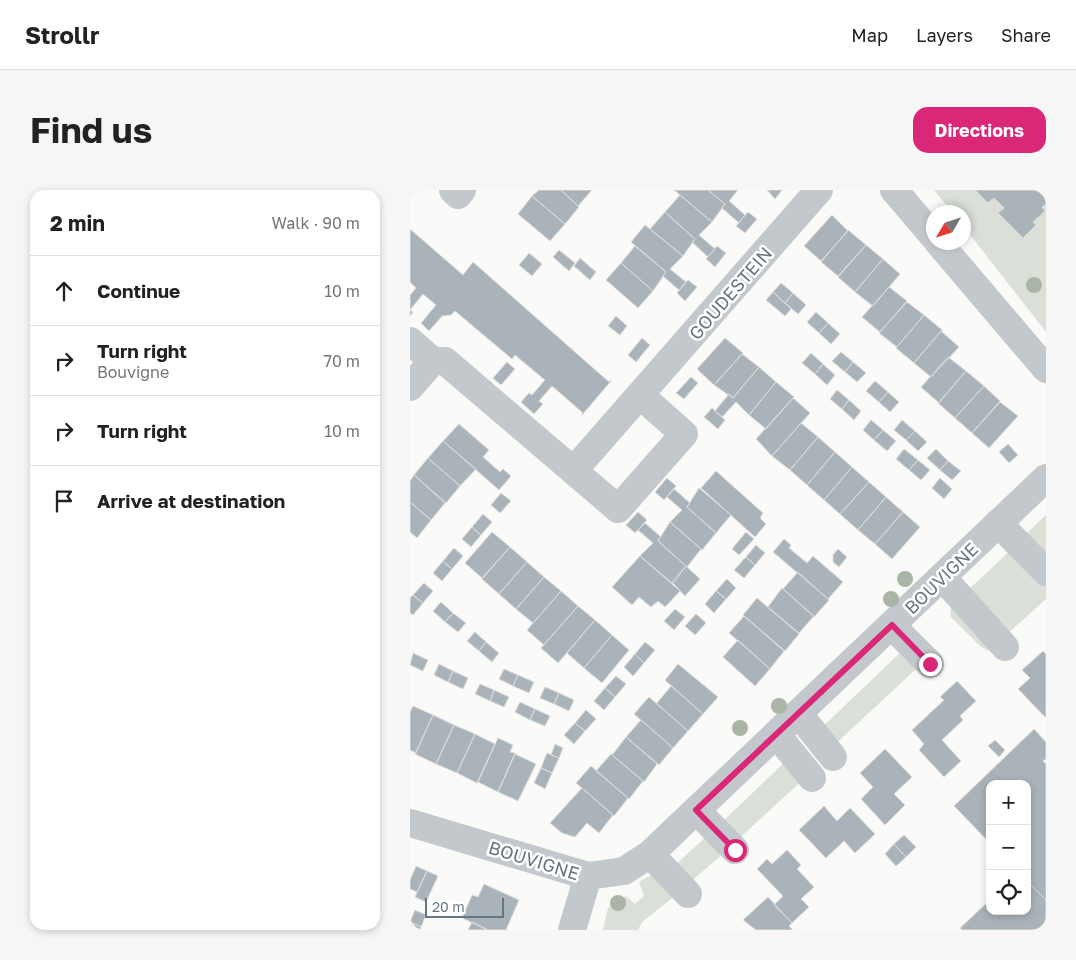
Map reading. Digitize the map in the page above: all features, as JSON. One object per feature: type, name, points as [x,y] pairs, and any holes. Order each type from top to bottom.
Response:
[{"type":"street","points":[[452,190],[458,195],[462,190]]},
{"type":"street","name":"GOUDESTEIN","points":[[574,470],[819,190]]},
{"type":"street","points":[[894,190],[926,228]]},
{"type":"street","points":[[945,250],[1046,369]]},
{"type":"street","points":[[410,341],[433,361]]},
{"type":"street","points":[[410,387],[433,361],[444,360],[618,509],[684,434],[640,395]]},
{"type":"street","name":"BOUVIGNE","points":[[410,823],[588,876],[624,872],[650,854],[1046,478]]},
{"type":"street","points":[[998,523],[1046,572]]},
{"type":"street","points":[[942,577],[1005,647]]},
{"type":"street","points":[[892,625],[930,664]]},
{"type":"street","points":[[798,714],[833,757]]},
{"type":"street","points":[[776,734],[812,778]]},
{"type":"street","points":[[696,810],[735,850]]},
{"type":"street","points":[[650,854],[688,894]]},
{"type":"street","points":[[574,929],[588,876]]},
{"type":"shaded area","points":[[934,190],[975,190],[988,203],[994,198],[1004,208],[999,213],[1023,238],[1036,225],[1033,222],[1045,211],[1042,207],[1046,204],[1046,332],[971,236],[971,205],[946,205]]},
{"type":"shaded area","points":[[1046,515],[1046,561],[1023,537]]},
{"type":"shaded area","points":[[1013,548],[1046,584],[1046,599],[1007,634],[967,591]]},
{"type":"shaded area","points":[[951,607],[997,644],[989,651],[980,646],[950,616]]},
{"type":"shaded area","points":[[903,650],[916,669],[830,749],[816,733]]},
{"type":"shaded area","points":[[789,758],[805,778],[734,843],[719,825]]},
{"type":"shaded area","points":[[708,835],[725,852],[687,885],[672,868]]},
{"type":"shaded area","points":[[656,872],[676,895],[642,922],[638,930],[603,930],[608,908],[626,896],[635,904],[644,896],[639,882]]},
{"type":"building","points":[[539,190],[561,190],[579,207],[565,224],[532,196]]},
{"type":"building","points":[[561,190],[592,190],[578,206]]},
{"type":"building","points":[[674,190],[708,190],[725,204],[712,222]]},
{"type":"building","points":[[708,190],[738,190],[729,201],[745,215],[739,223],[722,208],[725,204]]},
{"type":"building","points":[[767,190],[782,190],[775,199]]},
{"type":"building","points":[[975,190],[1046,190],[1046,204],[1042,207],[1045,211],[1033,222],[1036,225],[1023,238],[998,213],[1004,208],[994,198],[988,203]]},
{"type":"building","points":[[680,195],[712,222],[699,235],[715,249],[708,257],[692,242],[695,239],[665,212]]},
{"type":"building","points":[[532,196],[565,224],[550,241],[518,214]]},
{"type":"building","points":[[665,212],[695,239],[683,256],[650,229]]},
{"type":"building","points":[[748,212],[757,219],[745,233],[736,226]]},
{"type":"building","points":[[832,215],[848,231],[821,261],[804,246]]},
{"type":"building","points":[[645,225],[683,256],[670,269],[686,282],[679,290],[663,276],[666,272],[631,242]]},
{"type":"building","points":[[410,229],[463,275],[473,262],[609,382],[611,381],[582,415],[582,412],[552,386],[539,401],[543,404],[534,414],[521,402],[529,393],[532,395],[545,380],[515,355],[512,359],[455,311],[451,315],[442,316],[429,331],[421,323],[436,305],[423,294],[410,310],[410,295],[416,288],[410,282]]},
{"type":"building","points":[[848,230],[866,245],[838,276],[821,262]]},
{"type":"building","points":[[866,245],[883,259],[855,292],[838,277]]},
{"type":"building","points":[[635,246],[666,272],[653,291],[621,263]]},
{"type":"building","points":[[717,246],[726,253],[715,267],[706,259]]},
{"type":"building","points":[[559,250],[575,263],[569,271],[553,257]]},
{"type":"building","points":[[529,253],[542,264],[532,276],[519,265]]},
{"type":"building","points":[[580,258],[596,272],[590,280],[574,266]]},
{"type":"building","points":[[883,259],[900,274],[873,306],[855,292]]},
{"type":"building","points":[[621,263],[653,291],[638,308],[606,280]]},
{"type":"building","points":[[688,280],[697,287],[685,301],[677,293]]},
{"type":"building","points":[[781,283],[793,293],[785,303],[773,292]]},
{"type":"building","points":[[889,287],[907,301],[880,332],[862,317]]},
{"type":"building","points":[[773,292],[791,309],[785,316],[766,300]]},
{"type":"building","points":[[793,293],[806,305],[798,314],[785,303]]},
{"type":"building","points":[[907,302],[924,315],[897,347],[879,333]]},
{"type":"building","points":[[816,312],[828,323],[819,333],[807,322]]},
{"type":"building","points":[[924,315],[942,330],[914,363],[896,348]]},
{"type":"building","points":[[616,316],[627,326],[620,335],[608,326]]},
{"type":"building","points":[[828,323],[840,334],[831,344],[819,333]]},
{"type":"building","points":[[941,331],[959,347],[931,377],[914,363]]},
{"type":"building","points":[[642,338],[650,345],[636,362],[628,355]]},
{"type":"building","points":[[725,338],[743,353],[714,385],[697,369]]},
{"type":"building","points":[[841,352],[853,362],[845,372],[832,361]]},
{"type":"building","points":[[811,353],[823,364],[815,374],[802,363]]},
{"type":"building","points":[[742,354],[759,367],[733,398],[714,385]]},
{"type":"building","points":[[948,357],[966,371],[939,403],[921,387]]},
{"type":"building","points":[[507,362],[515,369],[501,385],[493,378]]},
{"type":"building","points":[[853,362],[866,373],[857,382],[845,372]]},
{"type":"building","points":[[823,364],[835,375],[827,385],[815,374]]},
{"type":"building","points":[[759,367],[776,382],[749,415],[736,402],[722,417],[715,411],[729,394],[733,398]]},
{"type":"building","points":[[966,371],[984,386],[955,418],[938,403]]},
{"type":"building","points":[[691,377],[698,383],[684,399],[676,393]]},
{"type":"building","points":[[875,381],[888,392],[879,402],[866,391]]},
{"type":"building","points":[[776,382],[794,397],[766,429],[749,415]]},
{"type":"building","points":[[984,386],[1000,401],[972,433],[955,418]]},
{"type":"building","points":[[837,390],[849,400],[842,409],[830,399]]},
{"type":"building","points":[[888,392],[899,402],[890,412],[879,402]]},
{"type":"building","points":[[793,398],[810,413],[772,456],[756,439]]},
{"type":"building","points":[[849,400],[861,411],[854,420],[842,409]]},
{"type":"building","points":[[1000,402],[1018,416],[989,448],[972,433]]},
{"type":"building","points":[[712,408],[725,420],[718,429],[704,417]]},
{"type":"building","points":[[871,420],[883,430],[874,440],[863,430]]},
{"type":"building","points":[[902,420],[915,431],[906,440],[894,430]]},
{"type":"building","points":[[801,423],[818,437],[790,470],[772,456]]},
{"type":"building","points":[[459,424],[489,450],[483,457],[500,472],[503,469],[511,476],[499,490],[443,441]]},
{"type":"building","points":[[883,430],[896,441],[887,451],[874,440]]},
{"type":"building","points":[[915,431],[927,442],[918,451],[906,440]]},
{"type":"building","points":[[818,437],[835,452],[807,485],[790,470]]},
{"type":"building","points":[[443,441],[476,469],[460,486],[428,458]]},
{"type":"building","points":[[1008,444],[1018,455],[1009,463],[999,452]]},
{"type":"building","points":[[904,449],[918,460],[909,470],[896,459]]},
{"type":"building","points":[[936,449],[948,461],[940,470],[927,458]]},
{"type":"building","points":[[835,452],[852,467],[824,500],[807,485]]},
{"type":"building","points":[[428,458],[460,486],[446,503],[414,475]]},
{"type":"building","points":[[918,460],[930,470],[921,480],[909,470]]},
{"type":"building","points":[[948,461],[961,471],[952,480],[940,470]]},
{"type":"building","points":[[852,467],[869,482],[840,514],[824,500]]},
{"type":"building","points":[[716,471],[763,513],[760,518],[766,524],[755,537],[701,488]]},
{"type":"building","points":[[414,475],[445,503],[431,520],[410,502],[410,481]]},
{"type":"building","points":[[667,478],[676,486],[664,500],[655,492]]},
{"type":"building","points":[[940,478],[952,489],[944,499],[932,488]]},
{"type":"building","points":[[869,482],[886,497],[858,530],[840,514]]},
{"type":"building","points":[[699,488],[731,515],[716,533],[687,507]]},
{"type":"building","points":[[674,489],[690,503],[687,507],[716,533],[702,550],[670,522],[682,510],[667,497]]},
{"type":"building","points":[[501,493],[511,501],[500,513],[491,505]]},
{"type":"building","points":[[886,497],[903,512],[875,544],[858,530]]},
{"type":"building","points":[[410,502],[431,520],[417,538],[410,532]]},
{"type":"building","points":[[638,512],[647,520],[635,533],[626,525]]},
{"type":"building","points":[[903,512],[920,527],[892,559],[875,544]]},
{"type":"building","points":[[483,514],[492,522],[481,535],[472,527]]},
{"type":"building","points":[[670,522],[701,549],[687,567],[658,541]]},
{"type":"building","points":[[645,523],[661,537],[658,541],[686,566],[673,584],[640,556],[653,543],[638,530]]},
{"type":"building","points":[[472,527],[481,535],[471,547],[462,539]]},
{"type":"building","points":[[492,532],[510,547],[482,578],[465,563]]},
{"type":"building","points":[[746,532],[754,539],[739,555],[732,549]]},
{"type":"building","points":[[784,539],[791,545],[789,548],[807,563],[813,556],[843,582],[828,599],[773,552]]},
{"type":"building","points":[[756,545],[765,553],[755,565],[746,557]]},
{"type":"building","points":[[510,547],[527,562],[499,594],[482,579]]},
{"type":"building","points":[[454,548],[463,556],[452,569],[443,561]]},
{"type":"building","points":[[838,549],[847,557],[839,567],[833,562],[833,555]]},
{"type":"building","points":[[640,556],[680,591],[665,607],[658,601],[651,607],[639,597],[632,605],[612,587]]},
{"type":"building","points":[[746,557],[755,565],[744,578],[734,570]]},
{"type":"building","points":[[443,561],[452,569],[442,581],[433,573]]},
{"type":"building","points":[[527,562],[544,577],[516,609],[499,594]]},
{"type":"building","points":[[686,566],[700,579],[685,596],[672,582]]},
{"type":"building","points":[[798,572],[829,600],[814,617],[783,589]]},
{"type":"building","points":[[544,577],[561,591],[533,623],[516,609]]},
{"type":"building","points":[[727,579],[736,588],[726,599],[716,591]]},
{"type":"building","points":[[424,583],[433,591],[423,603],[413,595]]},
{"type":"building","points":[[782,588],[814,616],[800,634],[768,607]]},
{"type":"building","points":[[561,591],[578,606],[544,645],[527,630]]},
{"type":"building","points":[[716,591],[726,599],[714,613],[705,604]]},
{"type":"building","points":[[413,595],[423,603],[413,615],[410,613],[410,598]]},
{"type":"building","points":[[757,598],[799,634],[785,651],[743,615]]},
{"type":"building","points":[[441,602],[453,613],[445,622],[433,611]]},
{"type":"building","points":[[578,606],[595,620],[558,663],[541,648]]},
{"type":"building","points":[[675,609],[685,617],[674,630],[664,621]]},
{"type":"building","points":[[453,613],[466,623],[458,632],[445,622]]},
{"type":"building","points":[[696,614],[706,623],[695,635],[685,626]]},
{"type":"building","points":[[744,616],[784,651],[770,669],[729,633]]},
{"type":"building","points":[[595,620],[612,635],[584,668],[567,653]]},
{"type":"building","points":[[475,632],[486,642],[479,651],[467,641]]},
{"type":"building","points":[[612,635],[629,650],[602,683],[584,668]]},
{"type":"building","points":[[738,640],[770,669],[755,686],[723,657]]},
{"type":"building","points":[[486,642],[499,653],[492,662],[479,651]]},
{"type":"building","points":[[645,642],[655,650],[644,663],[635,654]]},
{"type":"building","points":[[1043,651],[1046,654],[1046,718],[1018,689],[1030,678],[1022,670]]},
{"type":"building","points":[[413,653],[428,660],[423,671],[410,665]]},
{"type":"building","points":[[635,654],[644,663],[633,676],[624,667]]},
{"type":"building","points":[[439,664],[453,671],[448,682],[434,675]]},
{"type":"building","points":[[678,664],[718,697],[703,714],[665,680]]},
{"type":"building","points":[[504,669],[518,675],[513,686],[499,679]]},
{"type":"building","points":[[453,671],[468,678],[463,689],[448,682]]},
{"type":"building","points":[[518,675],[534,682],[529,693],[513,686]]},
{"type":"building","points":[[616,676],[626,684],[615,697],[605,688]]},
{"type":"building","points":[[957,681],[976,701],[960,716],[963,720],[942,740],[961,761],[944,777],[919,750],[924,744],[912,730],[944,700],[940,697]]},
{"type":"building","points":[[480,684],[494,690],[490,701],[475,694]]},
{"type":"building","points":[[671,686],[703,714],[688,731],[656,703]]},
{"type":"building","points":[[545,687],[559,693],[554,704],[540,698]]},
{"type":"building","points":[[605,688],[615,697],[604,710],[594,701]]},
{"type":"building","points":[[494,690],[509,697],[504,707],[490,701]]},
{"type":"building","points":[[559,693],[574,700],[569,711],[554,704]]},
{"type":"building","points":[[649,697],[688,731],[673,748],[634,714]]},
{"type":"building","points":[[520,702],[535,709],[530,720],[515,712]]},
{"type":"building","points":[[413,706],[433,715],[416,753],[410,750],[410,712]]},
{"type":"building","points":[[535,709],[550,716],[545,726],[530,720]]},
{"type":"building","points":[[586,710],[596,719],[585,731],[575,723]]},
{"type":"building","points":[[433,715],[454,725],[436,764],[415,754]]},
{"type":"building","points":[[641,720],[673,748],[659,765],[626,737]]},
{"type":"building","points":[[575,723],[585,731],[574,744],[564,735]]},
{"type":"building","points":[[454,725],[475,734],[457,773],[436,764]]},
{"type":"building","points":[[1034,729],[1046,742],[1046,759],[1043,761],[1046,764],[1046,900],[1031,885],[1031,780],[986,780],[986,839],[954,806]]},
{"type":"building","points":[[475,734],[495,744],[477,783],[457,773]]},
{"type":"building","points":[[626,737],[657,764],[644,782],[611,754]]},
{"type":"building","points":[[498,738],[513,745],[510,752],[515,753],[498,792],[478,782]]},
{"type":"building","points":[[995,740],[1005,750],[999,757],[988,746]]},
{"type":"building","points":[[555,744],[563,748],[559,758],[551,755]]},
{"type":"building","points":[[885,749],[912,777],[894,794],[905,805],[885,825],[861,799],[873,787],[860,773]]},
{"type":"building","points":[[547,753],[559,758],[552,773],[541,768]]},
{"type":"building","points":[[515,754],[536,764],[518,801],[498,792]]},
{"type":"building","points":[[611,754],[643,781],[629,799],[596,771]]},
{"type":"building","points":[[591,766],[628,798],[614,816],[576,783]]},
{"type":"building","points":[[541,768],[552,773],[545,789],[534,783]]},
{"type":"building","points":[[582,788],[613,815],[599,833],[587,823],[575,837],[562,833],[550,823]]},
{"type":"building","points":[[824,806],[837,821],[850,808],[875,834],[855,853],[844,841],[826,858],[799,830]]},
{"type":"building","points":[[904,835],[916,847],[906,857],[894,844]]},
{"type":"building","points":[[894,844],[906,857],[896,866],[885,854]]},
{"type":"building","points":[[787,850],[801,865],[797,869],[814,887],[801,899],[809,907],[792,923],[774,905],[783,896],[757,869],[767,859],[772,864]]},
{"type":"building","points":[[416,866],[427,871],[417,892],[410,889],[410,880]]},
{"type":"building","points":[[427,871],[438,876],[426,902],[415,897]]},
{"type":"building","points":[[484,884],[519,900],[506,930],[488,930],[462,918],[472,895],[478,897]]},
{"type":"building","points":[[1031,885],[1046,900],[1046,930],[962,930],[960,928],[986,904],[986,915],[1031,915]]},
{"type":"building","points":[[768,897],[792,923],[789,926],[793,930],[756,930],[743,920]]},
{"type":"building","points":[[415,910],[426,915],[421,927],[410,922]]},
{"type":"building","points":[[410,922],[421,927],[420,930],[410,930]]},
{"type":"building","points":[[472,922],[488,930],[468,930]]},
{"type":"route","points":[[735,850],[696,810],[892,625],[930,664]]}]
